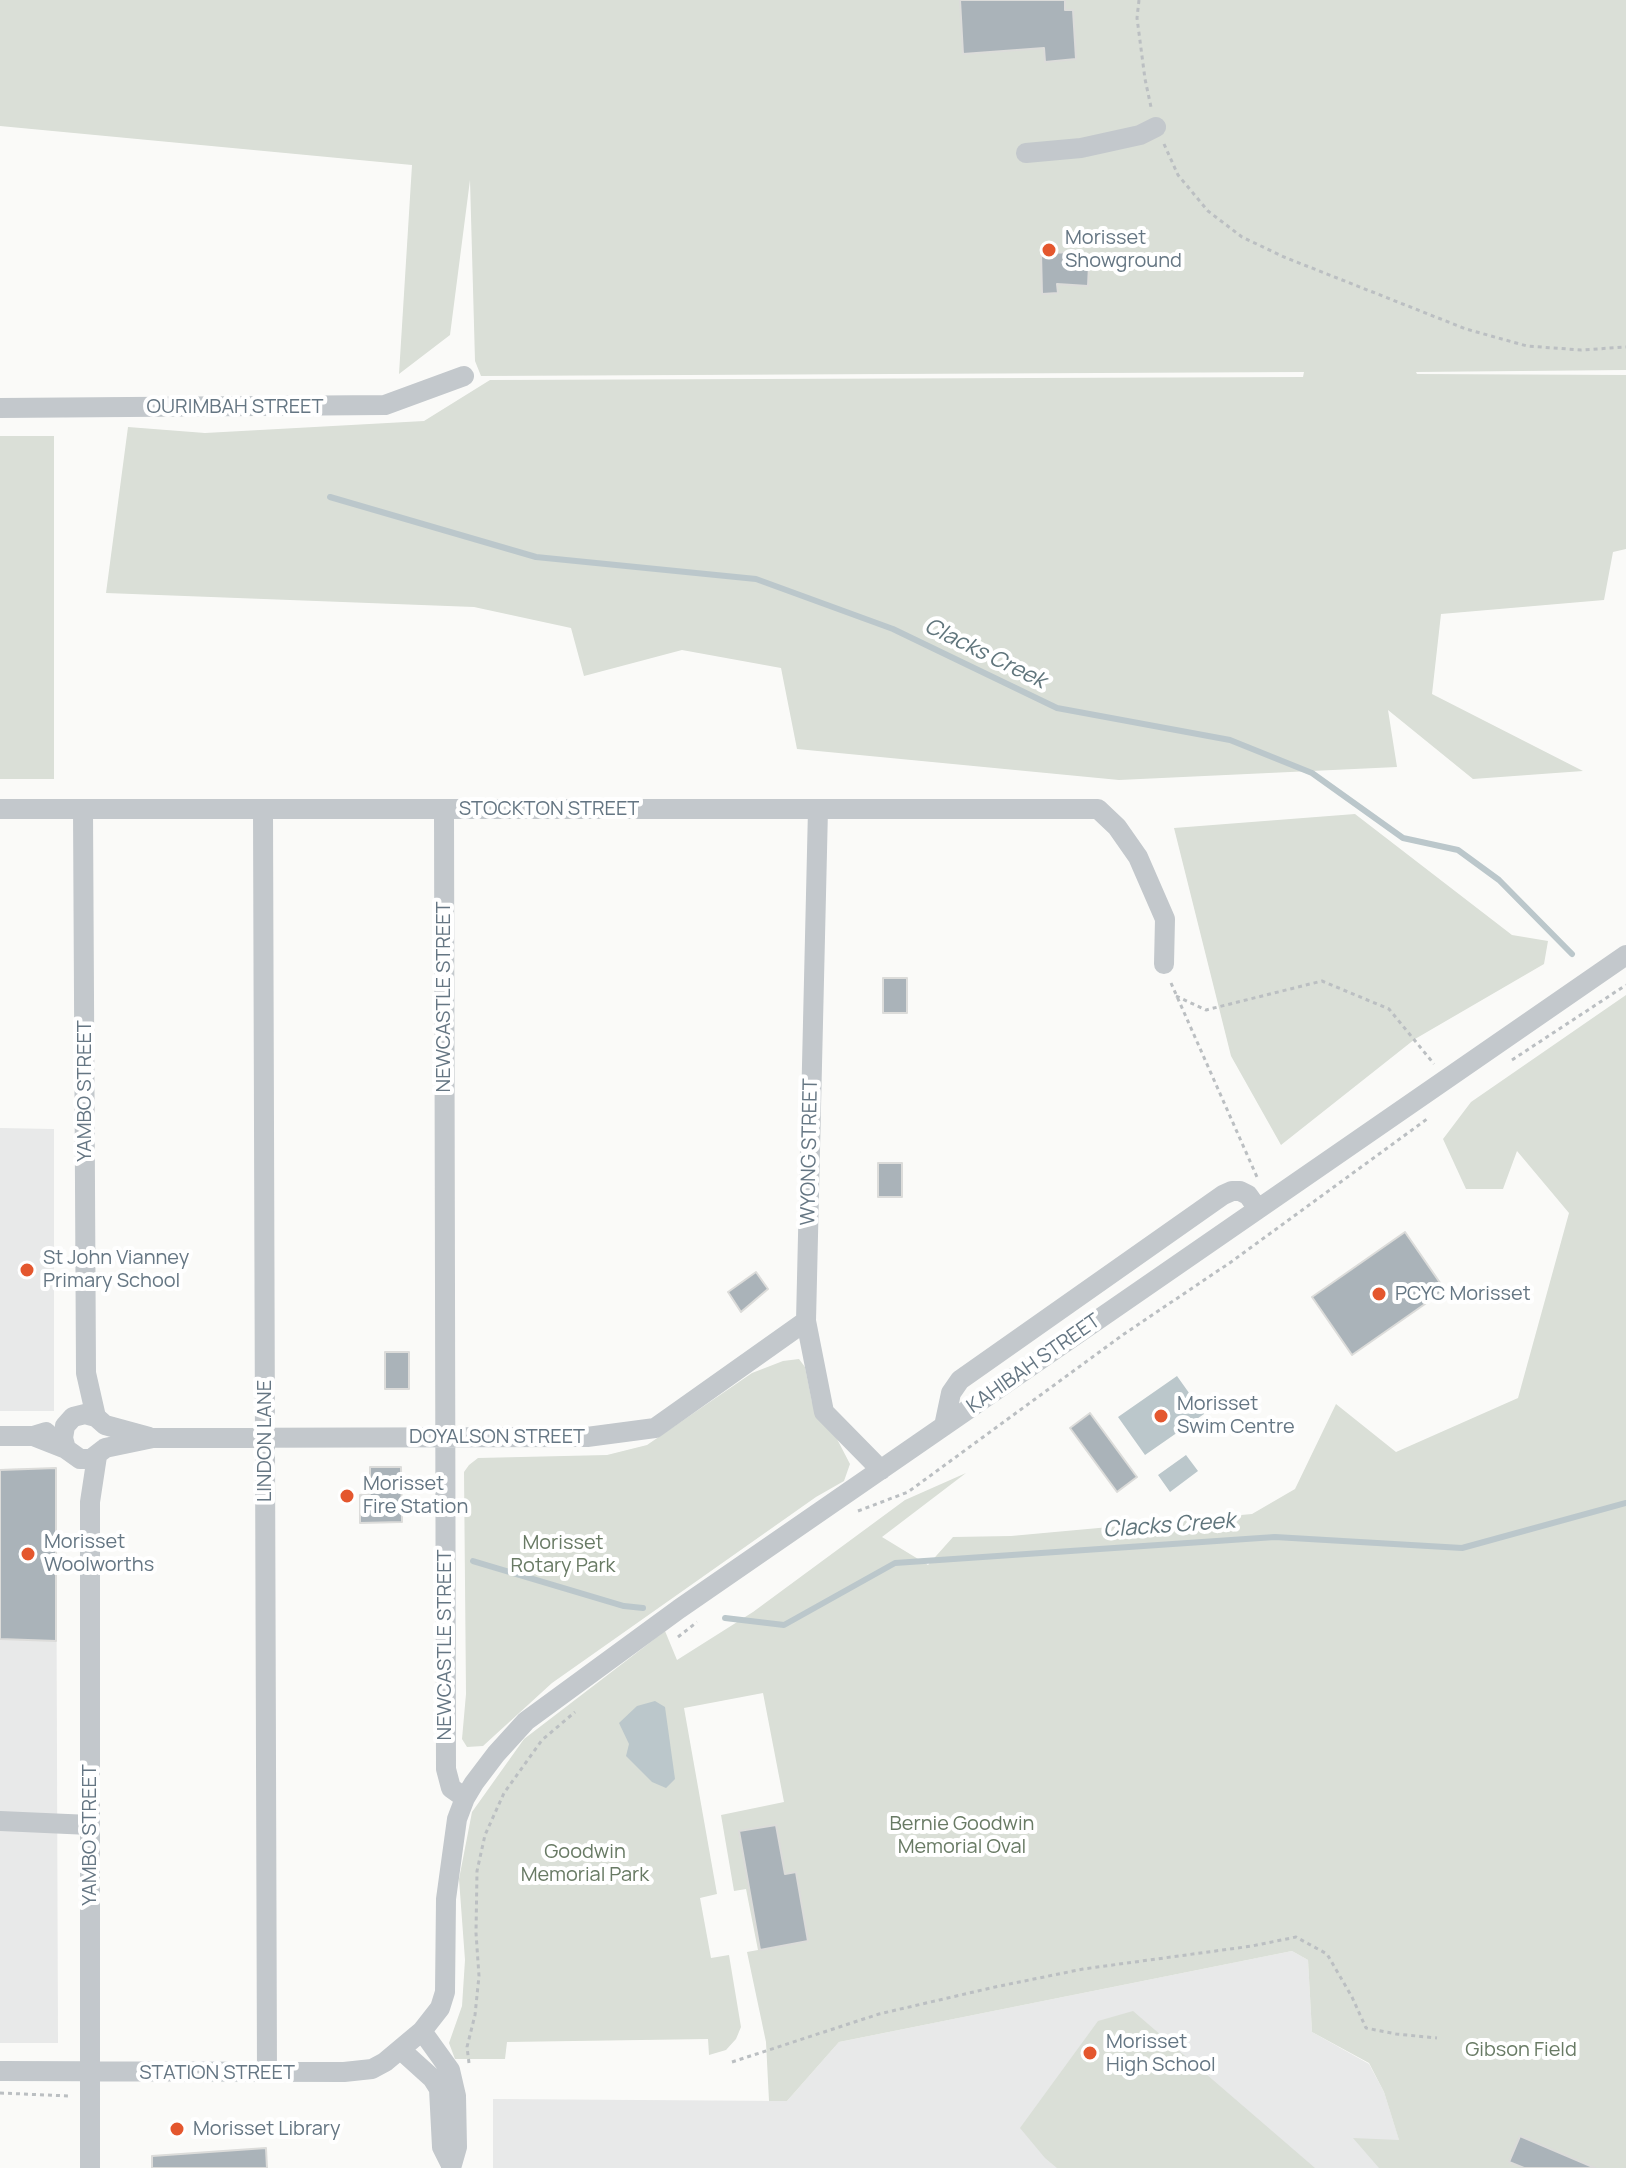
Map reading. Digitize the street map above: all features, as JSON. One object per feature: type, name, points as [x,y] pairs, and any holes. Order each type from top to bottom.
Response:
[{"type":"street","points":[[1026,153],[1081,148],[1140,135],[1156,127]]},
{"type":"street","name":"OURIMBAH STREET","points":[[0,408],[385,405],[464,376]]},
{"type":"street","name":"STOCKTON STREET","points":[[0,809],[1098,809],[1117,827],[1138,857],[1165,919],[1164,964]]},
{"type":"street","name":"YAMBO STREET","points":[[83,809],[86,1373],[101,1421]]},
{"type":"street","name":"LINDON LANE","points":[[263,809],[267,2073]]},
{"type":"street","name":"NEWCASTLE STREET","points":[[444,809],[446,1769],[451,1788],[465,1798]]},
{"type":"street","name":"WYONG STREET","points":[[818,809],[806,1321],[824,1412],[881,1470]]},
{"type":"street","name":"KAHIBAH STREET","points":[[465,1798],[496,1754],[543,1707],[1626,955]]},
{"type":"street","points":[[944,1426],[951,1393],[960,1380],[1223,1195],[1240,1191],[1263,1205]]},
{"type":"street","name":"DOYALSON STREET","points":[[33,1436],[86,1459],[153,1438],[587,1437],[655,1428],[806,1321]]},
{"type":"street","name":"YAMBO STREET","points":[[69,1422],[86,1373]]},
{"type":"street","name":"DOYALSON STREET","points":[[0,1436],[33,1436],[85,1414],[153,1438]]},
{"type":"street","points":[[101,1421],[108,1437],[101,1452]]},
{"type":"street","points":[[69,1422],[63,1438],[70,1453]]},
{"type":"street","name":"YAMBO STREET","points":[[90,2168],[90,1502],[101,1452]]},
{"type":"street","name":"YAMBO STREET","points":[[70,1453],[90,1502]]},
{"type":"street","points":[[451,2166],[457,2147],[456,2096],[450,2070],[422,2031],[440,2008],[445,1992],[449,1866],[457,1819],[465,1798]]},
{"type":"street","points":[[0,1821],[90,1825]]},
{"type":"street","name":"STATION STREET","points":[[0,2071],[344,2072],[372,2069],[401,2050],[422,2031]]},
{"type":"street","points":[[401,2050],[432,2078],[439,2089],[442,2147],[451,2166]]},
{"type":"path","points":[[1139,0],[1137,18],[1145,79],[1156,127],[1178,175],[1208,211],[1242,237],[1284,257],[1466,329],[1527,346],[1581,350],[1626,347]]},
{"type":"path","points":[[1164,964],[1263,1205]]},
{"type":"path","points":[[1176,996],[1206,1010],[1322,981],[1389,1009],[1445,1079]]},
{"type":"path","points":[[1502,1066],[1626,985]]},
{"type":"path","points":[[852,1515],[864,1507],[908,1492],[1437,1111]]},
{"type":"path","points":[[677,1637],[701,1619]]},
{"type":"path","points":[[470,2068],[467,2047],[475,2015],[479,1976],[477,1871],[485,1835],[504,1793],[542,1740],[578,1709]]},
{"type":"path","points":[[732,2062],[879,2014],[995,1987],[1083,1969],[1296,1937],[1327,1954],[1366,2028],[1437,2038]]},
{"type":"path","points":[[0,2093],[69,2095],[69,2109]]},
{"type":"shaded area","name":"St John Vianney Primary School","points":[[0,1128],[54,1129],[54,1411],[0,1411]]},
{"type":"shaded area","name":"Morisset Swim Centre","points":[[1177,1376],[1204,1414],[1145,1455],[1118,1417]]},
{"type":"shaded area","points":[[1186,1455],[1198,1471],[1170,1492],[1158,1475]]},
{"type":"shaded area","points":[[56,1468],[58,2043],[0,2043],[0,1469]]},
{"type":"shaded area","points":[[655,1701],[665,1707],[675,1779],[666,1788],[652,1782],[626,1756],[629,1744],[619,1723],[637,1706]]},
{"type":"shaded area","name":"Morisset High School","points":[[1292,1951],[1308,1960],[1312,2032],[1369,2064],[1384,2092],[1408,2168],[493,2168],[493,2099],[787,2101],[839,2042]]},
{"type":"green space","points":[[0,0],[1626,0],[1626,370],[1416,372],[1626,375],[1626,549],[1613,552],[1604,600],[1441,614],[1432,694],[1583,771],[1473,779],[1388,710],[1397,767],[1119,780],[797,749],[781,668],[682,650],[584,676],[571,628],[474,607],[106,593],[128,427],[205,433],[424,421],[490,380],[1303,377],[1304,372],[481,376],[475,361],[470,180],[450,335],[399,374],[412,165],[0,126]]},
{"type":"green space","points":[[0,436],[54,436],[54,779],[0,779]]},
{"type":"green space","points":[[1355,814],[1512,935],[1548,941],[1544,964],[1415,1039],[1281,1145],[1231,1056],[1174,828]]},
{"type":"green space","points":[[1626,995],[1626,2168],[1379,2168],[1353,2138],[1399,2140],[1384,2092],[1369,2063],[1312,2032],[1308,1960],[1292,1951],[839,2042],[787,2101],[769,2101],[766,2042],[747,1952],[758,1950],[746,1889],[734,1891],[721,1815],[784,1802],[763,1693],[684,1708],[717,1894],[700,1898],[711,1958],[729,1955],[741,2027],[736,2039],[726,2050],[709,2055],[708,2039],[507,2042],[505,2059],[455,2059],[449,2043],[462,2006],[465,1960],[459,1879],[472,1812],[524,1739],[665,1631],[677,1660],[753,1612],[905,1500],[966,1473],[882,1537],[928,1565],[953,1537],[1011,1536],[1252,1514],[1295,1489],[1336,1404],[1396,1452],[1518,1398],[1569,1213],[1517,1151],[1503,1189],[1466,1189],[1443,1139],[1471,1102]]},
{"type":"green space","name":"Morisset Rotary Park","points":[[799,1359],[805,1367],[812,1402],[850,1464],[844,1481],[816,1497],[552,1683],[483,1746],[467,1747],[462,1739],[466,1694],[464,1472],[469,1465],[478,1458],[607,1455],[647,1445],[752,1373],[783,1361]]},
{"type":"green space","points":[[1133,2011],[1315,2168],[1057,2168],[1045,2158],[1020,2128],[1098,2021]]},
{"type":"building","points":[[960,0],[1065,0],[1065,10],[1073,10],[1076,59],[1045,62],[1044,48],[963,54]]},
{"type":"building","points":[[1080,252],[1080,265],[1089,265],[1088,286],[1057,284],[1058,293],[1042,294],[1041,253]]},
{"type":"building","points":[[883,978],[907,978],[907,1013],[883,1013]]},
{"type":"building","points":[[878,1163],[902,1163],[902,1197],[878,1197]]},
{"type":"building","name":"PCYC Morisset","points":[[1405,1232],[1445,1290],[1352,1355],[1312,1297]]},
{"type":"building","points":[[756,1272],[768,1289],[741,1312],[728,1292]]},
{"type":"building","points":[[385,1352],[409,1352],[409,1389],[385,1389]]},
{"type":"building","points":[[1090,1413],[1137,1477],[1117,1492],[1070,1428]]},
{"type":"building","points":[[370,1467],[401,1467],[402,1522],[360,1523],[360,1495],[370,1494]]},
{"type":"building","name":"Morisset Woolworths","points":[[56,1468],[56,1641],[0,1639],[0,1470]]},
{"type":"building","points":[[776,1825],[785,1874],[796,1872],[808,1941],[760,1950],[739,1831]]},
{"type":"building","points":[[1520,2136],[1595,2168],[1524,2168],[1509,2162]]},
{"type":"building","points":[[266,2148],[267,2168],[152,2168],[152,2156]]},
{"type":"waterway","name":"Clacks Creek","points":[[330,497],[536,557],[756,579],[893,629],[1057,708],[1230,740],[1312,773],[1403,838],[1458,850],[1499,880],[1572,954]]},
{"type":"waterway","name":"Clacks Creek","points":[[725,1618],[784,1625],[895,1563],[1275,1537],[1462,1548],[1626,1503]]},
{"type":"waterway","name":"Clacks Creek","points":[[473,1561],[624,1606],[643,1608]]},
{"type":"place","name":"Morisset Showground","points":[[1049,250]]},
{"type":"place","name":"St John Vianney Primary School","points":[[27,1270]]},
{"type":"place","name":"PCYC Morisset","points":[[1379,1294]]},
{"type":"place","name":"Morisset Swim Centre","points":[[1161,1416]]},
{"type":"place","name":"Morisset Fire Station","points":[[347,1496]]},
{"type":"place","name":"Morisset Woolworths","points":[[28,1554]]},
{"type":"place","name":"Morisset High School","points":[[1090,2053]]},
{"type":"place","name":"Morisset Library","points":[[177,2129]]},
{"type":"park label","name":"Bernie Goodwin Memorial Oval","points":[[962,1836]]},
{"type":"park label","name":"Goodwin Memorial Park","points":[[585,1864]]},
{"type":"park label","name":"Gibson Field","points":[[1521,2050]]}]
